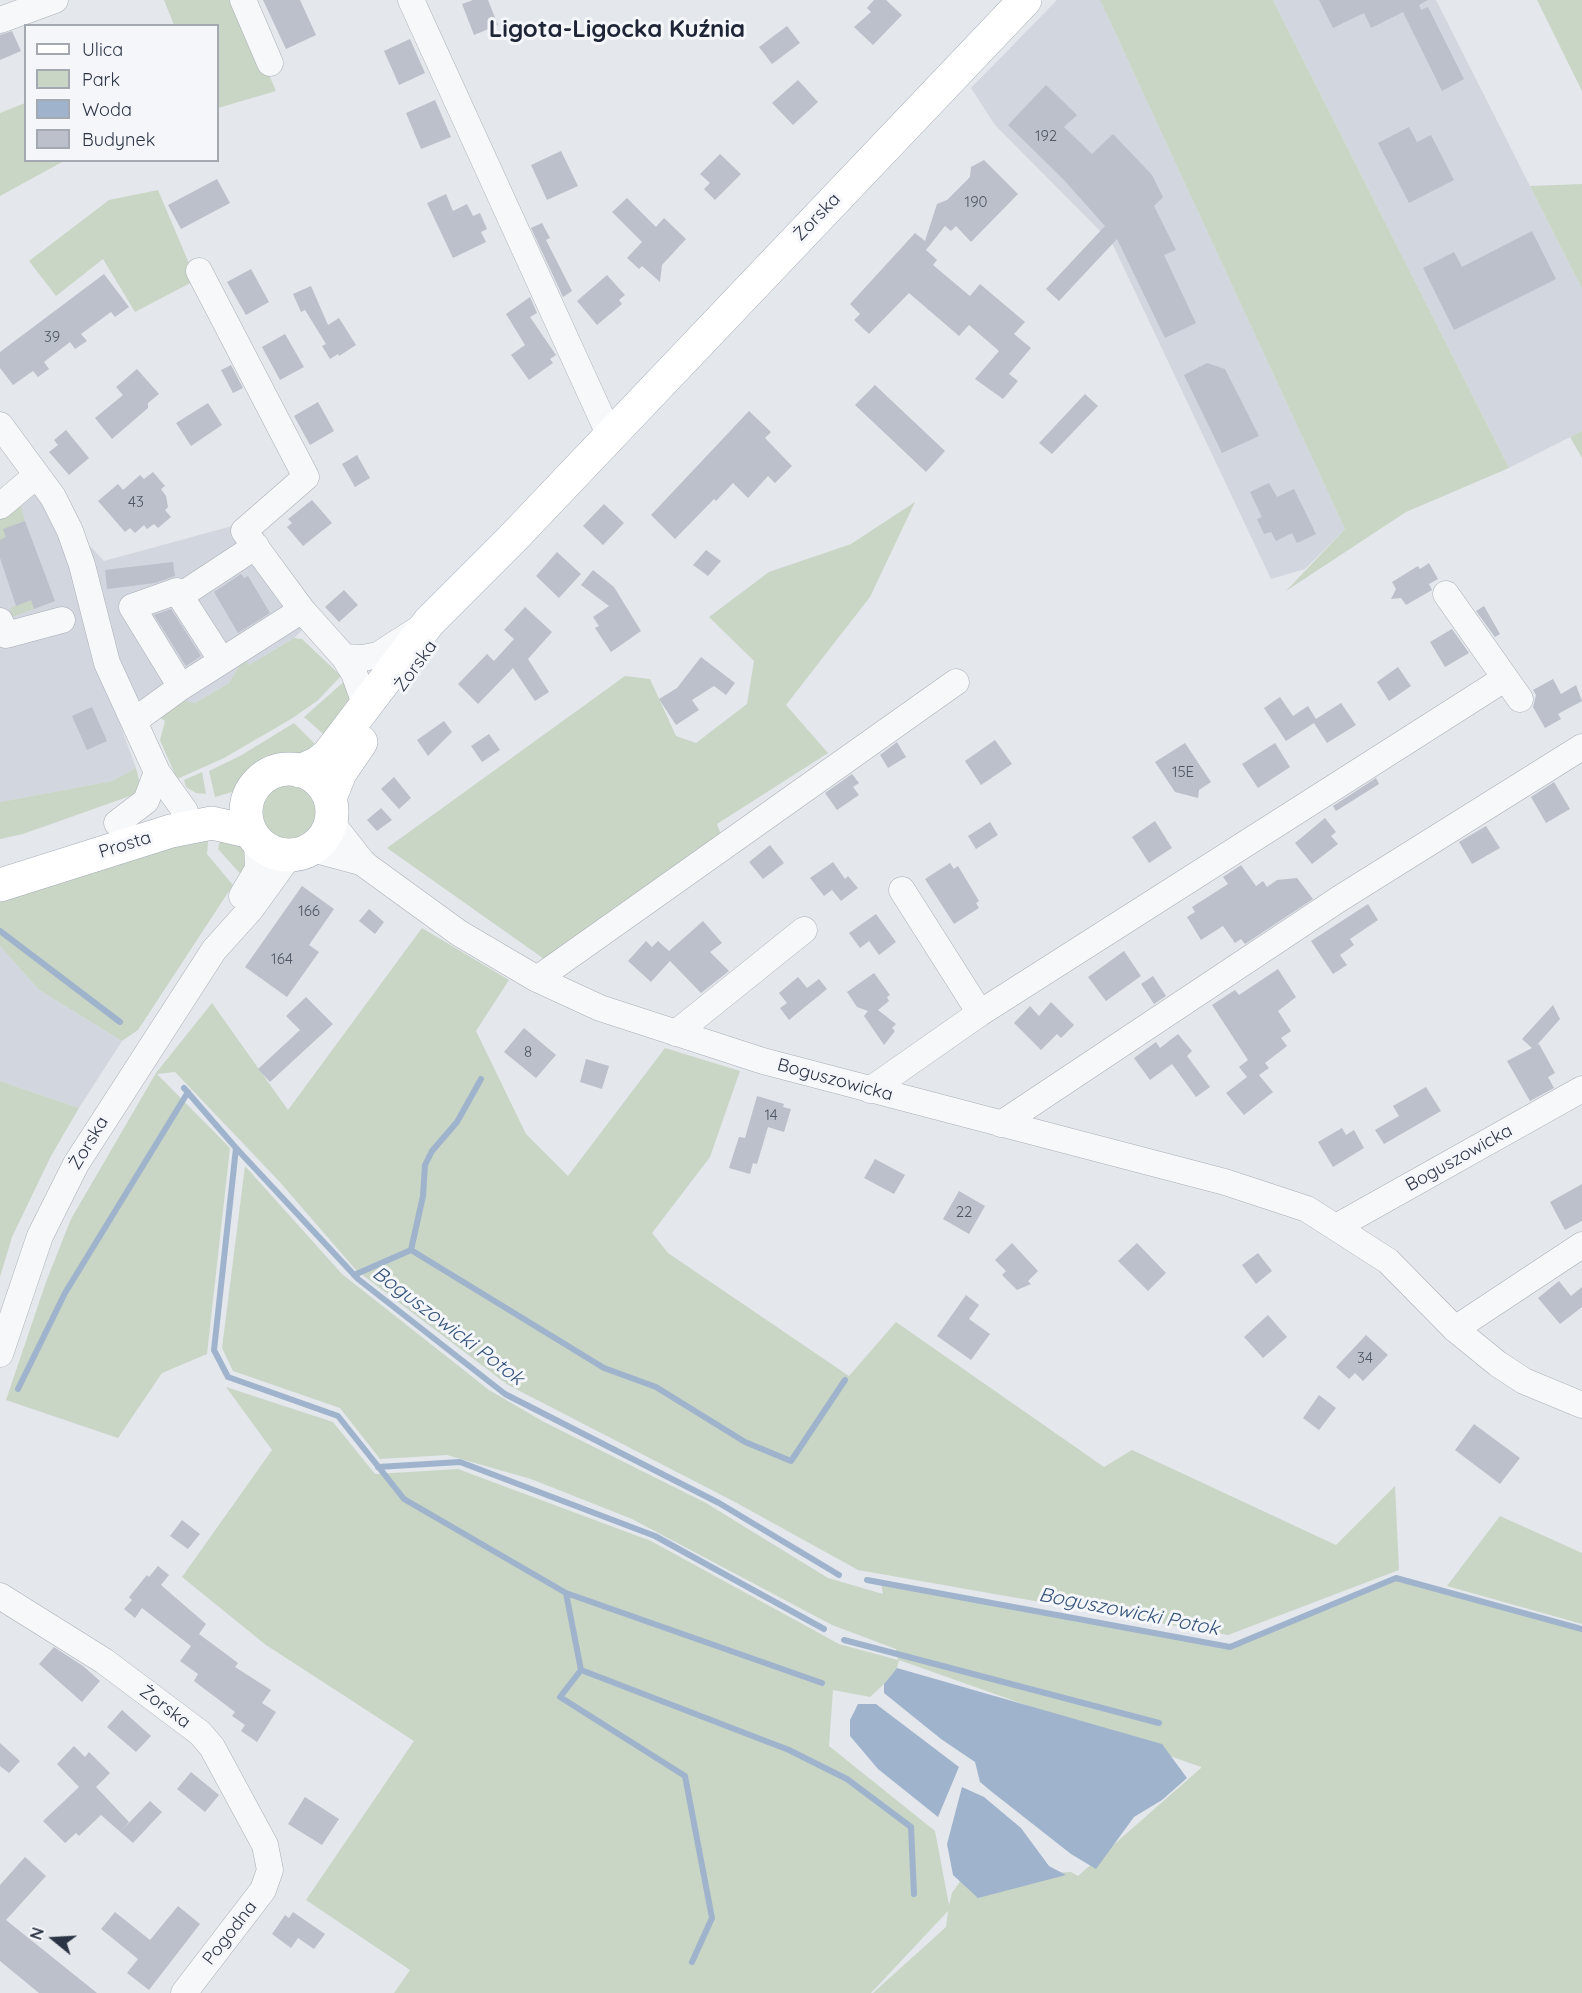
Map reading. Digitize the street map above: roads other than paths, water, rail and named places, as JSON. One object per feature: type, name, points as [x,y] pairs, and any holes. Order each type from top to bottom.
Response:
[{"type":"main road","name":"Żorska","points":[[300,771],[324,760],[429,622],[512,539],[1025,0]]},
{"type":"main road","name":"Żorska","points":[[330,810],[340,773],[512,539]]},
{"type":"main road","points":[[286,770],[300,771],[316,779],[330,810],[324,838],[301,852],[273,852],[254,836],[247,813],[251,795],[258,783],[269,775],[286,770]]},
{"type":"main road","name":"Prosta","points":[[0,861],[117,824],[154,819],[251,795]]},
{"type":"main road","name":"Prosta","points":[[0,885],[171,831],[213,823],[254,836]]},
{"type":"street","points":[[0,20],[55,0]]},
{"type":"street","points":[[243,0],[270,63]]},
{"type":"street","points":[[411,0],[610,436]]},
{"type":"street","points":[[199,271],[306,477],[243,531],[302,610],[344,657],[354,673],[365,704]]},
{"type":"street","points":[[0,424],[53,497],[70,531],[82,566],[107,663],[157,772],[185,811]]},
{"type":"street","points":[[0,506],[37,475]]},
{"type":"street","points":[[180,596],[256,546]]},
{"type":"street","points":[[181,687],[132,607],[177,591],[222,661]]},
{"type":"street","points":[[870,1090],[980,1012],[1512,689],[1446,594]]},
{"type":"street","points":[[134,721],[181,687],[302,610]]},
{"type":"street","points":[[0,621],[6,635],[62,620]]},
{"type":"street","name":"Żorska","points":[[344,657],[363,658],[378,655],[429,622]]},
{"type":"street","points":[[537,979],[956,682]]},
{"type":"street","points":[[1001,1124],[1339,899],[1582,747]]},
{"type":"street","points":[[117,824],[146,801],[157,772]]},
{"type":"street","name":"Boguszowicka","points":[[330,810],[364,864],[459,933],[537,979],[600,1008],[763,1061],[1225,1182],[1307,1209],[1389,1261],[1455,1329],[1498,1364],[1524,1381],[1582,1405]]},
{"type":"street","name":"Żorska","points":[[0,1354],[40,1236],[72,1173],[123,1089],[214,950],[258,869],[254,836]]},
{"type":"street","name":"Żorska","points":[[214,950],[301,852]]},
{"type":"street","name":"Boguszowicka","points":[[301,852],[364,864]]},
{"type":"street","points":[[902,890],[980,1012]]},
{"type":"street","points":[[676,1033],[804,930]]},
{"type":"street","name":"Boguszowicka","points":[[1336,1227],[1582,1089]]},
{"type":"street","points":[[1455,1329],[1582,1245]]},
{"type":"street","name":"Żorska","points":[[0,1596],[104,1662],[206,1740],[265,1845],[270,1870]]},
{"type":"street","name":"Pogodna","points":[[184,1993],[263,1890],[270,1870]]},
{"type":"water","points":[[897,1668],[1162,1744],[1187,1778],[1162,1800],[1134,1817],[1096,1869],[1071,1854],[992,1792],[980,1782],[975,1762],[941,1739],[884,1693],[884,1684]]},
{"type":"water","points":[[858,1704],[876,1704],[959,1767],[938,1817],[878,1769],[850,1736],[850,1720]]},
{"type":"water","points":[[962,1787],[984,1797],[1021,1828],[1049,1866],[1066,1875],[978,1898],[953,1875],[947,1844]]},
{"type":"waterway","name":"Boguszowicki Potok","points":[[0,931],[120,1022]]},
{"type":"waterway","points":[[411,1250],[423,1196],[425,1165],[432,1151],[457,1122],[481,1079]]},
{"type":"waterway","name":"Boguszowicki Potok","points":[[184,1088],[236,1148],[358,1279],[505,1394],[719,1503],[839,1575]]},
{"type":"waterway","points":[[18,1389],[65,1293],[188,1092]]},
{"type":"waterway","points":[[236,1148],[214,1350],[228,1377],[338,1416],[404,1499],[566,1593],[581,1670],[560,1697],[685,1776],[712,1918],[692,1962]]},
{"type":"waterway","points":[[354,1275],[411,1250],[604,1368],[656,1387],[745,1442],[791,1461],[845,1380]]},
{"type":"waterway","points":[[378,1467],[460,1462],[655,1536],[824,1629]]},
{"type":"waterway","name":"Boguszowicki Potok","points":[[867,1580],[1230,1647],[1396,1578],[1582,1629]]},
{"type":"waterway","points":[[566,1593],[822,1683]]},
{"type":"waterway","points":[[844,1640],[1159,1723]]},
{"type":"waterway","points":[[581,1670],[789,1750],[847,1779],[911,1827],[914,1894]]},
{"type":"district","name":"Ligota-Ligocka Kuźnia","points":[[617,30]]}]
